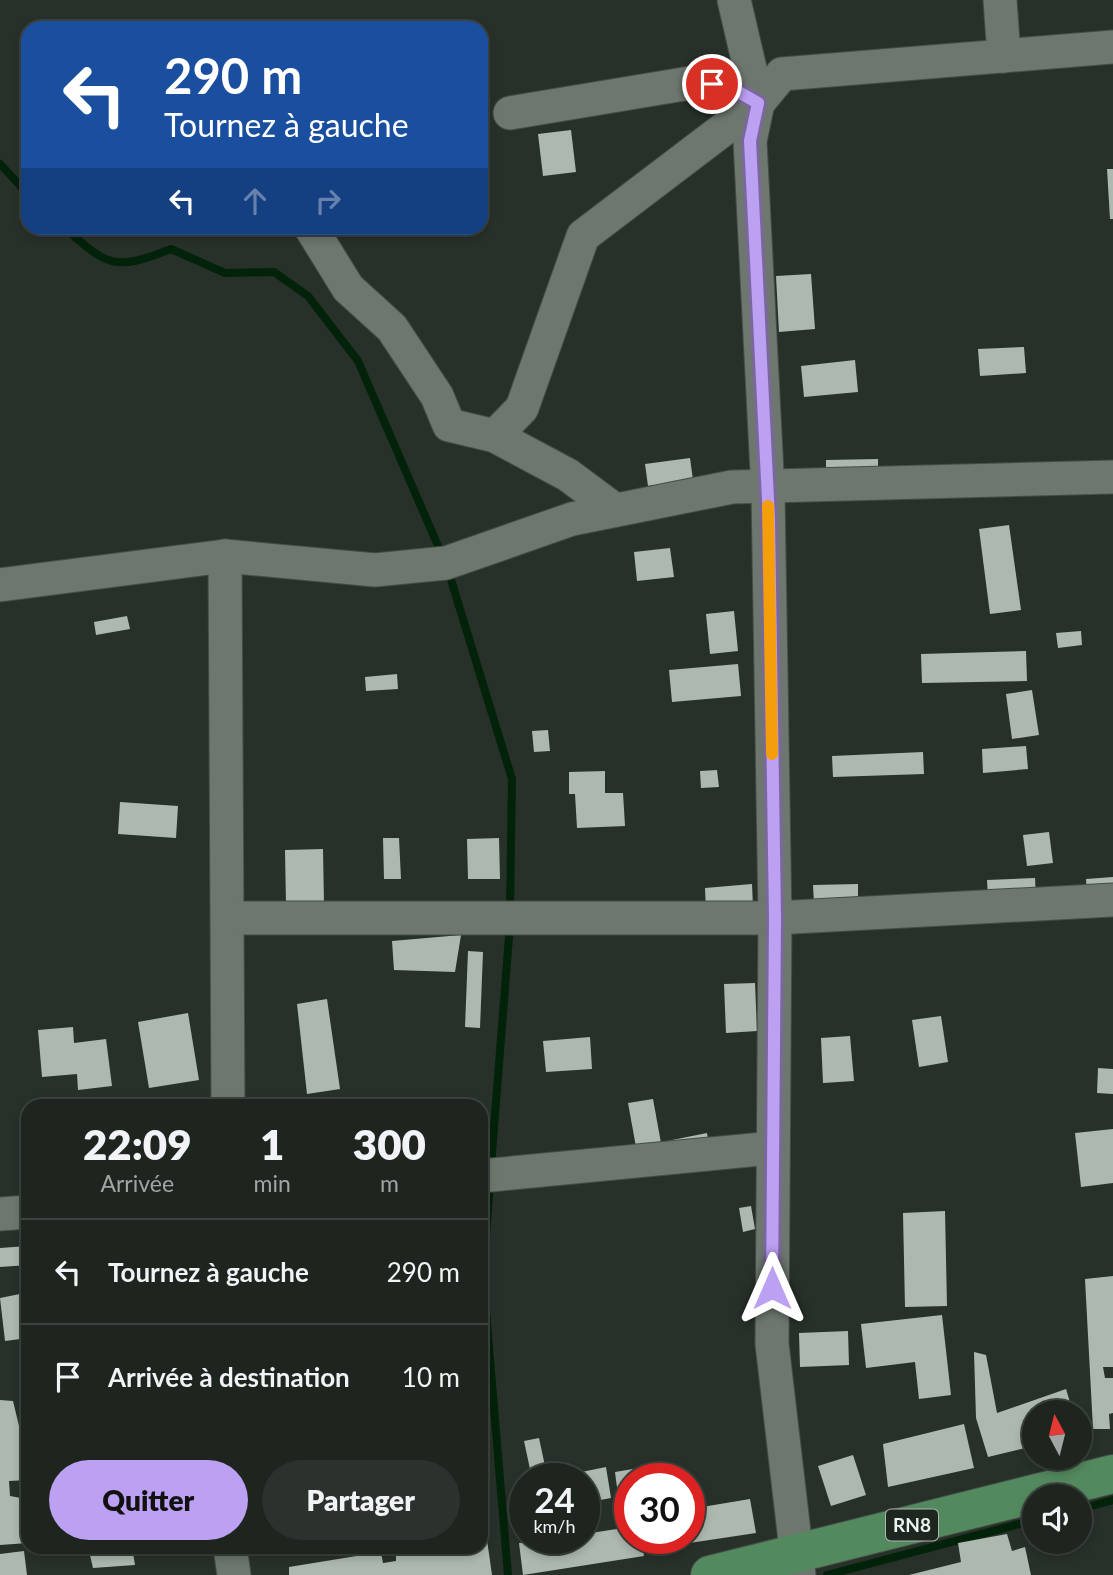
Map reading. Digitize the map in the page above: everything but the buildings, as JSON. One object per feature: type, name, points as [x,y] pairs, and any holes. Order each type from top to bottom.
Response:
[{"type":"main road","name":"RN8","points":[[710,1575],[797,1565],[1113,1474]]},
{"type":"street","points":[[734,0],[758,103],[750,141],[768,485],[775,918],[772,1344],[797,1565]]},
{"type":"street","points":[[1000,0],[1004,56]]},
{"type":"street","points":[[495,436],[522,408],[583,236],[758,103],[782,74],[1113,47]]},
{"type":"street","points":[[510,113],[696,82],[728,86],[758,103]]},
{"type":"street","points":[[315,235],[348,288],[392,328],[437,396],[449,425],[495,436],[568,475],[615,510]]},
{"type":"street","points":[[0,585],[225,556],[375,570],[446,563],[572,519],[732,487],[1113,477]]},
{"type":"street","points":[[225,556],[228,1099]]},
{"type":"street","points":[[228,918],[775,918],[1113,900]]},
{"type":"street","points":[[488,1176],[772,1148]]},
{"type":"street","points":[[0,1214],[21,1212]]},
{"type":"street","points":[[231,1554],[234,1575]]},
{"type":"waterway","points":[[0,164],[21,186]]},
{"type":"waterway","points":[[73,235],[92,251],[113,261],[137,260],[171,249],[225,273],[274,272],[308,296],[358,361],[442,555]]},
{"type":"waterway","points":[[448,570],[512,779],[510,911]]},
{"type":"waterway","points":[[491,1166],[510,924]]},
{"type":"waterway","points":[[488,1209],[490,1182]]},
{"type":"waterway","points":[[488,1336],[508,1575]]},
{"type":"waterway","points":[[1092,1506],[1113,1500]]},
{"type":"waterway","points":[[827,1575],[1022,1523]]},
{"type":"slow traffic","points":[[768,506],[772,754]]},
{"type":"route","points":[[712,84],[728,86],[758,103],[750,141],[769,519],[775,918],[772,1288]]}]
